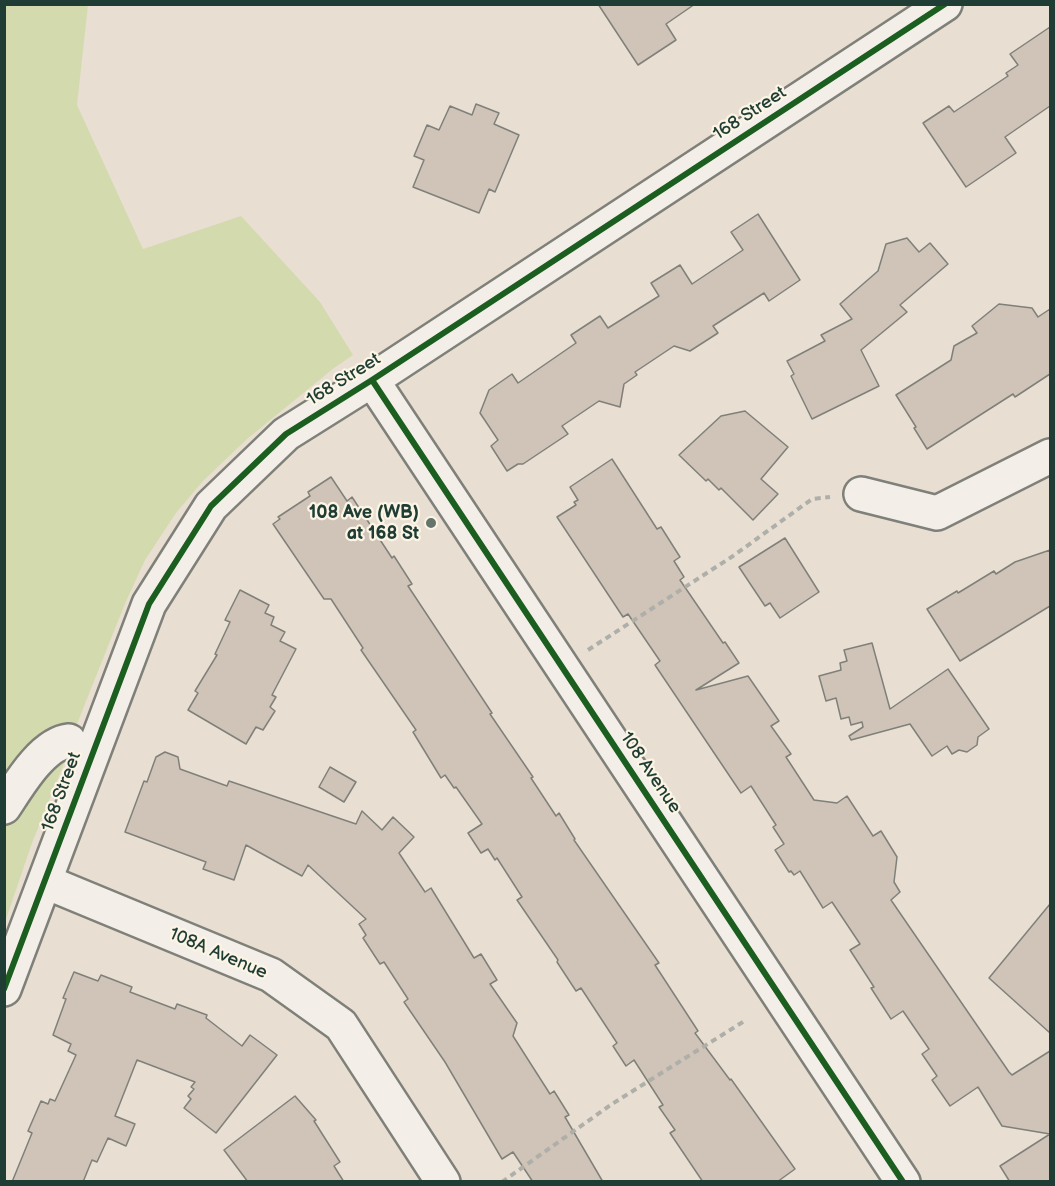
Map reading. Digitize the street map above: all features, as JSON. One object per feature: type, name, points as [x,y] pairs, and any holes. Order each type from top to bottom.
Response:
[{"type":"street","name":"168 Street","points":[[4,989],[149,604],[211,506],[286,434],[945,4]]},
{"type":"street","name":"108 Avenue","points":[[372,380],[903,1182]]},
{"type":"street","points":[[861,494],[937,513],[1050,456]]},
{"type":"street","points":[[4,807],[40,758],[61,742],[69,741]]},
{"type":"street","name":"108A Avenue","points":[[46,882],[271,975],[341,1025],[443,1182]]},
{"type":"path","points":[[587,651],[733,556],[812,499],[861,494]]},
{"type":"path","points":[[502,1182],[612,1104],[746,1020]]},
{"type":"green space","points":[[5,5],[88,5],[77,105],[143,249],[241,216],[320,302],[353,355],[247,439],[203,481],[176,513],[145,560],[75,729],[22,788],[30,799],[43,776],[65,761],[32,843],[5,922]]},
{"type":"building","points":[[598,4],[695,4],[666,24],[676,40],[638,65]]},
{"type":"building","points":[[1050,27],[1050,106],[1005,137],[1016,153],[966,187],[923,123],[949,106],[954,112],[1008,76],[1006,73],[1018,65],[1010,54]]},
{"type":"building","points":[[476,104],[499,113],[494,124],[519,135],[495,192],[489,189],[479,213],[413,187],[424,160],[414,156],[427,125],[439,130],[450,106],[472,115]]},
{"type":"building","points":[[758,214],[800,280],[769,301],[764,293],[713,326],[718,333],[690,351],[674,346],[635,372],[637,375],[624,384],[620,407],[599,401],[562,426],[568,434],[523,464],[518,464],[507,471],[491,446],[498,440],[480,413],[489,390],[512,374],[518,383],[576,343],[571,335],[600,316],[608,328],[659,296],[651,283],[680,265],[692,284],[743,250],[731,232]]},
{"type":"building","points":[[907,238],[919,252],[930,243],[948,264],[900,305],[907,312],[861,350],[879,386],[812,419],[791,376],[794,374],[787,361],[825,341],[821,335],[852,319],[840,304],[878,271],[886,244]]},
{"type":"building","points":[[999,304],[1032,308],[1038,317],[1050,309],[1050,374],[1015,397],[1013,394],[927,449],[896,395],[951,360],[954,346],[977,333],[972,326]]},
{"type":"building","points":[[745,411],[788,447],[761,479],[778,494],[753,520],[721,488],[719,490],[708,479],[706,481],[679,455],[721,416]]},
{"type":"building","points":[[612,459],[657,529],[661,527],[680,557],[674,561],[684,577],[680,580],[739,663],[696,690],[748,676],[779,721],[771,726],[791,754],[786,757],[814,800],[837,803],[847,796],[873,836],[881,831],[897,857],[894,882],[900,892],[891,900],[1009,1072],[1012,1075],[1050,1051],[1050,1134],[1002,1126],[978,1087],[950,1106],[932,1080],[937,1076],[922,1054],[929,1049],[903,1011],[891,1019],[850,950],[860,944],[832,902],[823,908],[800,871],[794,875],[791,871],[789,872],[775,850],[784,844],[773,827],[776,825],[751,786],[741,793],[655,665],[660,661],[628,614],[623,617],[557,517],[576,505],[574,502],[578,500],[570,487]]},
{"type":"building","points":[[331,477],[347,501],[352,497],[392,558],[394,556],[412,584],[408,586],[533,777],[531,778],[556,816],[559,813],[574,840],[659,963],[655,965],[698,1031],[695,1033],[795,1169],[777,1182],[703,1182],[670,1133],[675,1130],[659,1107],[663,1105],[634,1060],[626,1066],[613,1046],[617,1043],[581,988],[576,991],[517,900],[522,897],[497,858],[495,860],[488,849],[481,853],[468,833],[482,824],[456,787],[454,788],[445,775],[441,778],[413,732],[416,730],[361,650],[363,648],[331,599],[324,599],[273,524],[280,519],[278,517],[310,496],[308,492]]},
{"type":"building","points":[[785,538],[819,592],[780,618],[770,603],[765,606],[739,567]]},
{"type":"building","points":[[1050,550],[1050,606],[960,661],[927,609],[994,571],[996,574],[1015,562]]},
{"type":"building","points":[[240,590],[269,605],[265,613],[274,617],[271,625],[285,632],[280,641],[296,649],[272,695],[276,697],[270,707],[275,711],[263,730],[256,727],[246,744],[188,710],[198,693],[195,691],[217,655],[215,654],[230,622],[225,620]]},
{"type":"building","points":[[872,643],[890,709],[948,669],[989,729],[978,737],[977,745],[967,752],[959,750],[952,754],[947,746],[932,756],[910,724],[851,740],[849,736],[863,727],[862,722],[851,725],[849,717],[841,719],[836,698],[826,701],[819,676],[841,670],[840,663],[847,661],[844,650]]},
{"type":"building","points":[[165,752],[178,757],[180,769],[227,786],[229,781],[356,824],[362,811],[382,830],[393,817],[414,837],[399,853],[425,892],[431,888],[474,958],[481,954],[497,980],[490,984],[517,1023],[513,1036],[550,1094],[554,1091],[569,1115],[565,1117],[603,1182],[533,1182],[513,1152],[502,1159],[445,1062],[404,1002],[408,999],[384,962],[380,964],[363,938],[366,935],[359,924],[366,919],[308,865],[302,876],[246,845],[234,880],[203,869],[206,862],[125,832],[144,781],[147,782],[156,757]]},
{"type":"building","points":[[330,767],[356,782],[344,802],[319,787]]},
{"type":"building","points":[[1050,904],[1050,1033],[989,978]]},
{"type":"building","points":[[74,972],[98,981],[101,975],[132,987],[130,992],[175,1009],[177,1004],[207,1015],[206,1018],[242,1046],[250,1035],[277,1055],[216,1133],[184,1108],[191,1099],[188,1096],[194,1089],[191,1087],[195,1082],[137,1060],[115,1116],[135,1124],[126,1146],[108,1138],[97,1162],[92,1160],[83,1182],[12,1182],[32,1133],[28,1131],[41,1101],[48,1104],[50,1099],[55,1101],[76,1055],[68,1051],[71,1044],[53,1035],[66,999],[63,998]]},
{"type":"building","points":[[295,1096],[316,1120],[314,1121],[340,1162],[334,1166],[344,1182],[248,1182],[224,1150]]},
{"type":"building","points":[[1050,1134],[1050,1182],[1010,1182],[1000,1166]]},
{"type":"cycle path","points":[[4,989],[149,604],[211,506],[286,434],[945,4]]},
{"type":"cycle path","points":[[372,380],[903,1182]]},
{"type":"place","name":"108 Ave (WB) at 168 St","points":[[431,523]]}]
